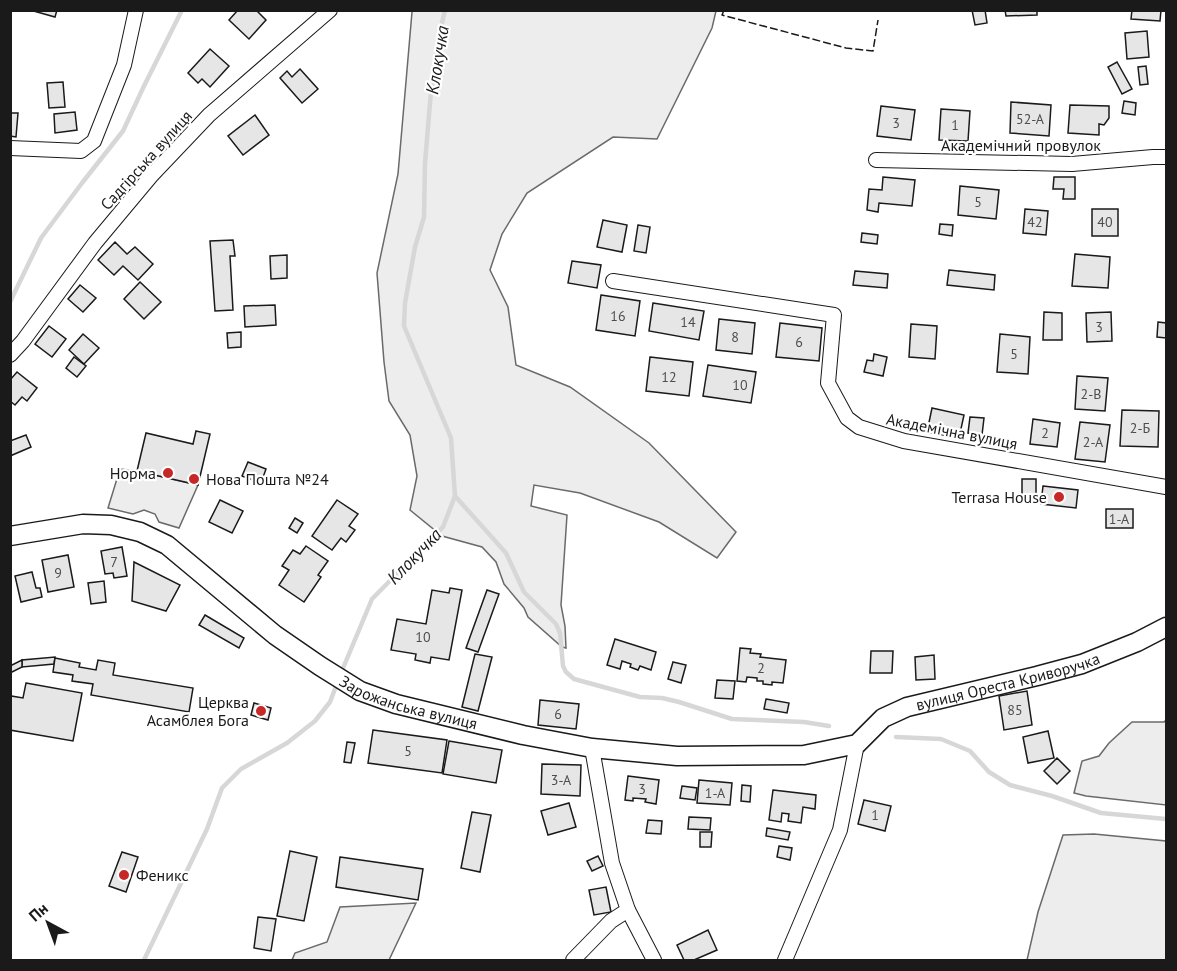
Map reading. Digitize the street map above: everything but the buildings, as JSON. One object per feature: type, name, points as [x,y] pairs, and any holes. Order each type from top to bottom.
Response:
[{"type":"street","points":[[10,148],[81,151],[94,141],[124,65],[136,10]]},
{"type":"street","name":"Садгірська вулиця","points":[[10,355],[23,341],[95,243],[151,176],[209,115],[330,10]]},
{"type":"street","name":"Академічний провулок","points":[[876,160],[1072,164],[1167,157]]},
{"type":"street","name":"Академічна вулиця","points":[[613,281],[834,315],[828,383],[847,418],[859,427],[904,441],[1167,487]]},
{"type":"street","name":"Зарожанська вулиця","points":[[10,536],[83,524],[111,525],[140,532],[167,545],[267,629],[320,666],[360,691],[396,704],[523,735],[592,748],[677,756],[804,755],[857,744]]},
{"type":"street","name":"вулиця Ореста Криворучка","points":[[857,744],[883,718],[907,707],[1082,664],[1167,627]]},
{"type":"street","points":[[785,960],[840,830],[857,744]]},
{"type":"street","points":[[592,748],[612,863],[628,910],[654,960]]},
{"type":"street","points":[[573,960],[611,921],[628,910]]},
{"type":"shaded area","points":[[411,11],[716,11],[712,28],[657,139],[613,137],[527,193],[502,234],[490,270],[508,307],[516,365],[570,387],[649,443],[736,532],[717,558],[659,522],[580,493],[534,485],[531,506],[567,515],[561,605],[566,648],[528,617],[524,608],[504,584],[496,562],[482,547],[442,536],[410,510],[417,476],[410,435],[389,401],[377,273],[398,174]]},
{"type":"shaded area","points":[[120,469],[198,485],[179,528],[159,522],[155,514],[144,510],[133,514],[108,508]]},
{"type":"shaded area","points":[[1166,720],[1166,805],[1074,793],[1082,761],[1099,756],[1109,743],[1132,722],[1164,722]]},
{"type":"shaded area","points":[[1094,834],[1166,841],[1166,960],[1027,960],[1038,912],[1063,835]]},
{"type":"shaded area","points":[[416,903],[389,960],[292,960],[295,953],[327,942],[340,907]]},
{"type":"waterway","points":[[10,302],[41,238],[123,131],[182,10]]},
{"type":"waterway","name":"Клокучка","points":[[341,673],[372,599],[443,527],[455,496],[451,438],[404,326],[405,303],[415,247],[424,217],[425,163],[431,91],[445,10]]},
{"type":"waterway","points":[[455,496],[506,553],[524,592],[556,624],[560,633],[563,666],[574,679],[640,697],[662,698],[679,702],[732,719],[804,722],[829,726]]},
{"type":"waterway","name":"Клокучка","points":[[144,960],[207,829],[222,788],[241,769],[287,743],[315,721],[330,702],[338,681]]},
{"type":"waterway","points":[[896,737],[941,739],[970,751],[989,772],[1010,785],[1052,796],[1101,813],[1166,819]]},
{"type":"fence","points":[[724,10],[722,15],[846,48],[873,51],[878,20]]},
{"type":"place","name":"Норма","points":[[168,473]]},
{"type":"place","name":"Нова Пошта №24","points":[[194,479]]},
{"type":"place","name":"Terrasa House","points":[[1059,497]]},
{"type":"place","name":"Церква Асамблея Бога","points":[[261,711]]},
{"type":"place","name":"Феникс","points":[[124,875]]}]
